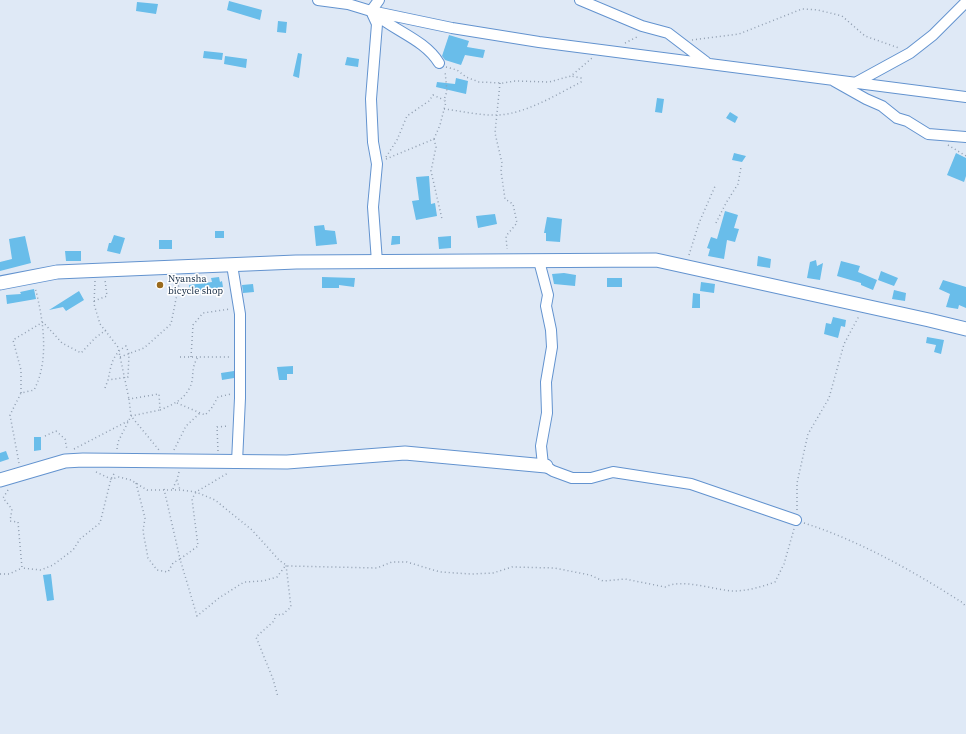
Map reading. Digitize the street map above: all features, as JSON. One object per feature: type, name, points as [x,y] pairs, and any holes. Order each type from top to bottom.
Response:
[{"type":"street","points":[[318,0],[348,4],[372,11],[539,42],[966,97]]},
{"type":"street","points":[[372,11],[379,0]]},
{"type":"street","points":[[580,0],[642,26],[668,33],[708,64]]},
{"type":"street","points":[[857,82],[910,53],[933,35],[966,2]]},
{"type":"street","points":[[372,11],[388,25],[427,48],[439,64]]},
{"type":"street","points":[[372,11],[377,24],[371,99],[377,164],[373,207],[377,262]]},
{"type":"street","points":[[830,79],[882,106],[897,118],[907,121],[928,134],[938,136],[966,137]]},
{"type":"street","points":[[0,283],[57,272],[232,265],[377,262],[656,260],[966,329]]},
{"type":"street","points":[[539,261],[548,295],[546,306],[551,330],[552,347],[546,382],[547,413],[541,446],[543,465],[553,471],[572,478],[591,478],[613,472],[691,484],[796,520]]},
{"type":"street","points":[[232,265],[239,307],[240,392],[237,462]]},
{"type":"street","points":[[0,480],[65,461],[83,460],[287,462],[405,453],[546,466]]},
{"type":"path","points":[[678,42],[739,34],[802,9],[818,10],[842,16],[865,36],[910,53]]},
{"type":"path","points":[[439,64],[450,69],[457,70],[466,77],[479,82],[500,84],[515,81],[549,82],[571,76],[592,58],[656,30]]},
{"type":"path","points":[[439,64],[445,71],[447,83],[444,100],[446,102],[440,125],[434,139],[426,144],[392,155],[384,160],[397,140],[407,116],[429,101],[433,95],[444,100]]},
{"type":"path","points":[[444,109],[497,115],[514,112],[536,104],[581,82],[581,78],[571,76]]},
{"type":"path","points":[[500,84],[495,133],[502,163],[505,199],[513,204],[517,223],[506,236],[508,248],[504,261]]},
{"type":"path","points":[[938,136],[951,148],[966,156]]},
{"type":"path","points":[[434,139],[436,148],[431,171],[442,219]]},
{"type":"path","points":[[716,223],[738,184],[741,167]]},
{"type":"path","points":[[685,267],[699,228],[699,223],[716,184]]},
{"type":"path","points":[[120,357],[144,348],[171,324],[182,267]]},
{"type":"path","points":[[94,301],[107,296],[99,270]]},
{"type":"path","points":[[0,574],[9,574],[22,568],[41,570],[61,561],[73,550],[80,538],[100,522],[111,479],[115,472],[114,461],[118,442],[131,416],[119,350],[106,330],[100,324],[94,301],[99,270]]},
{"type":"path","points":[[21,393],[34,390],[40,379],[42,322],[33,277]]},
{"type":"path","points":[[83,460],[99,475],[111,479],[119,477],[136,483],[147,490],[173,489],[196,492],[215,500],[239,518],[280,561],[286,565],[377,568],[392,562],[407,562],[440,572],[471,574],[493,573],[512,567],[554,568],[590,576],[603,581],[625,579],[665,587],[671,584],[710,586],[720,590],[734,591],[760,588],[775,582],[784,564],[796,520],[797,483],[808,434],[829,398],[844,344],[859,318],[859,304]]},
{"type":"path","points":[[191,357],[193,325],[203,313],[239,307]]},
{"type":"path","points":[[42,322],[62,343],[81,353],[95,338],[106,330]]},
{"type":"path","points":[[22,568],[18,522],[10,521],[12,509],[3,498],[20,466],[10,415],[21,393],[21,370],[13,340],[42,322]]},
{"type":"path","points":[[105,388],[113,357],[119,350],[126,346],[129,354],[128,377],[108,380]]},
{"type":"path","points":[[180,357],[240,357]]},
{"type":"path","points":[[131,416],[160,410],[177,403],[190,387],[193,364],[198,357]]},
{"type":"path","points":[[177,403],[205,415],[212,409],[218,398],[240,392]]},
{"type":"path","points":[[129,399],[159,394],[160,410]]},
{"type":"path","points":[[172,462],[186,426],[200,413]]},
{"type":"path","points":[[131,416],[172,462],[179,473],[173,489]]},
{"type":"path","points":[[45,436],[56,430],[65,439],[67,452],[129,420]]},
{"type":"path","points":[[221,462],[217,446],[217,427],[239,425]]},
{"type":"path","points":[[136,483],[145,518],[142,531],[148,558],[157,570],[168,572],[173,563],[198,546],[192,499],[196,492],[229,473],[237,462]]},
{"type":"path","points":[[177,480],[180,490]]},
{"type":"path","points":[[164,489],[180,559],[197,616],[219,598],[244,582],[263,581],[277,577],[286,565]]},
{"type":"path","points":[[796,520],[857,543],[869,551],[902,566],[963,603],[966,607]]},
{"type":"path","points":[[278,697],[273,679],[256,637],[274,621],[276,614],[282,616],[291,607],[286,565]]},
{"type":"building","points":[[229,1],[262,10],[260,20],[227,10]]},
{"type":"building","points":[[137,2],[158,4],[156,14],[136,11]]},
{"type":"building","points":[[278,21],[287,22],[286,33],[277,32]]},
{"type":"building","points":[[449,35],[469,41],[467,47],[485,50],[483,58],[465,55],[461,65],[445,60],[442,56]]},
{"type":"building","points":[[204,51],[223,53],[222,60],[203,58]]},
{"type":"building","points":[[298,53],[302,54],[299,78],[293,76]]},
{"type":"building","points":[[225,56],[247,59],[246,68],[224,64]]},
{"type":"building","points":[[347,57],[359,59],[358,67],[345,65]]},
{"type":"building","points":[[456,78],[468,81],[466,94],[436,87],[437,82],[455,84]]},
{"type":"building","points":[[657,98],[664,99],[662,113],[655,112]]},
{"type":"building","points":[[730,112],[738,117],[735,123],[726,118]]},
{"type":"building","points":[[734,153],[746,156],[742,162],[732,160]]},
{"type":"building","points":[[956,153],[966,158],[966,176],[964,182],[947,175]]},
{"type":"building","points":[[429,176],[431,204],[435,203],[437,216],[416,220],[412,201],[419,200],[416,177]]},
{"type":"building","points":[[725,211],[738,215],[734,228],[739,229],[735,242],[727,240],[724,259],[708,256],[710,249],[707,248],[711,237],[717,239]]},
{"type":"building","points":[[495,214],[497,224],[478,228],[476,216]]},
{"type":"building","points":[[547,217],[562,219],[560,242],[546,241],[546,233],[544,233]]},
{"type":"building","points":[[324,225],[325,230],[335,231],[337,244],[316,246],[314,226]]},
{"type":"building","points":[[215,231],[224,231],[224,238],[215,238]]},
{"type":"building","points":[[114,235],[125,238],[120,254],[107,251],[109,243],[111,243]]},
{"type":"building","points":[[25,236],[31,263],[0,271],[0,262],[12,259],[9,239]]},
{"type":"building","points":[[392,236],[400,236],[400,244],[391,245]]},
{"type":"building","points":[[451,236],[451,248],[439,249],[438,237]]},
{"type":"building","points":[[159,240],[172,240],[172,249],[159,249]]},
{"type":"building","points":[[65,251],[81,251],[81,261],[66,261]]},
{"type":"building","points":[[758,256],[771,259],[770,268],[757,266]]},
{"type":"building","points":[[816,260],[817,266],[823,263],[820,280],[807,278],[810,262]]},
{"type":"building","points":[[841,261],[860,266],[858,272],[877,280],[873,290],[861,285],[861,283],[837,276]]},
{"type":"building","points":[[881,271],[898,278],[894,286],[878,280]]},
{"type":"building","points":[[564,273],[576,275],[575,286],[554,284],[552,274]]},
{"type":"building","points":[[219,277],[220,282],[222,281],[223,287],[190,292],[189,285],[212,282],[211,278]]},
{"type":"building","points":[[322,277],[355,278],[354,287],[339,285],[339,288],[322,288]]},
{"type":"building","points":[[607,278],[622,278],[622,287],[607,287]]},
{"type":"building","points":[[943,280],[966,287],[966,308],[959,305],[958,309],[946,307],[950,294],[939,289]]},
{"type":"building","points":[[701,282],[715,284],[714,293],[700,291]]},
{"type":"building","points":[[253,284],[254,292],[243,293],[242,285]]},
{"type":"building","points":[[34,289],[36,299],[7,304],[6,295],[21,294],[20,292]]},
{"type":"building","points":[[894,290],[906,293],[905,301],[892,299]]},
{"type":"building","points":[[79,291],[84,300],[66,311],[63,307],[49,310]]},
{"type":"building","points":[[693,293],[700,294],[700,308],[692,308]]},
{"type":"building","points":[[833,317],[846,320],[845,327],[841,326],[838,338],[824,334],[826,323],[831,324]]},
{"type":"building","points":[[927,337],[944,340],[941,354],[934,352],[936,345],[926,343]]},
{"type":"building","points":[[293,366],[293,374],[287,374],[287,380],[279,380],[277,367]]},
{"type":"building","points":[[234,371],[234,378],[222,380],[221,373]]},
{"type":"building","points":[[34,437],[41,437],[41,450],[34,451]]},
{"type":"building","points":[[6,451],[9,459],[0,462],[0,453]]},
{"type":"building","points":[[51,574],[54,600],[47,601],[43,575]]},
{"type":"place","name":"Nyansha bicycle shop","points":[[160,285]]}]
